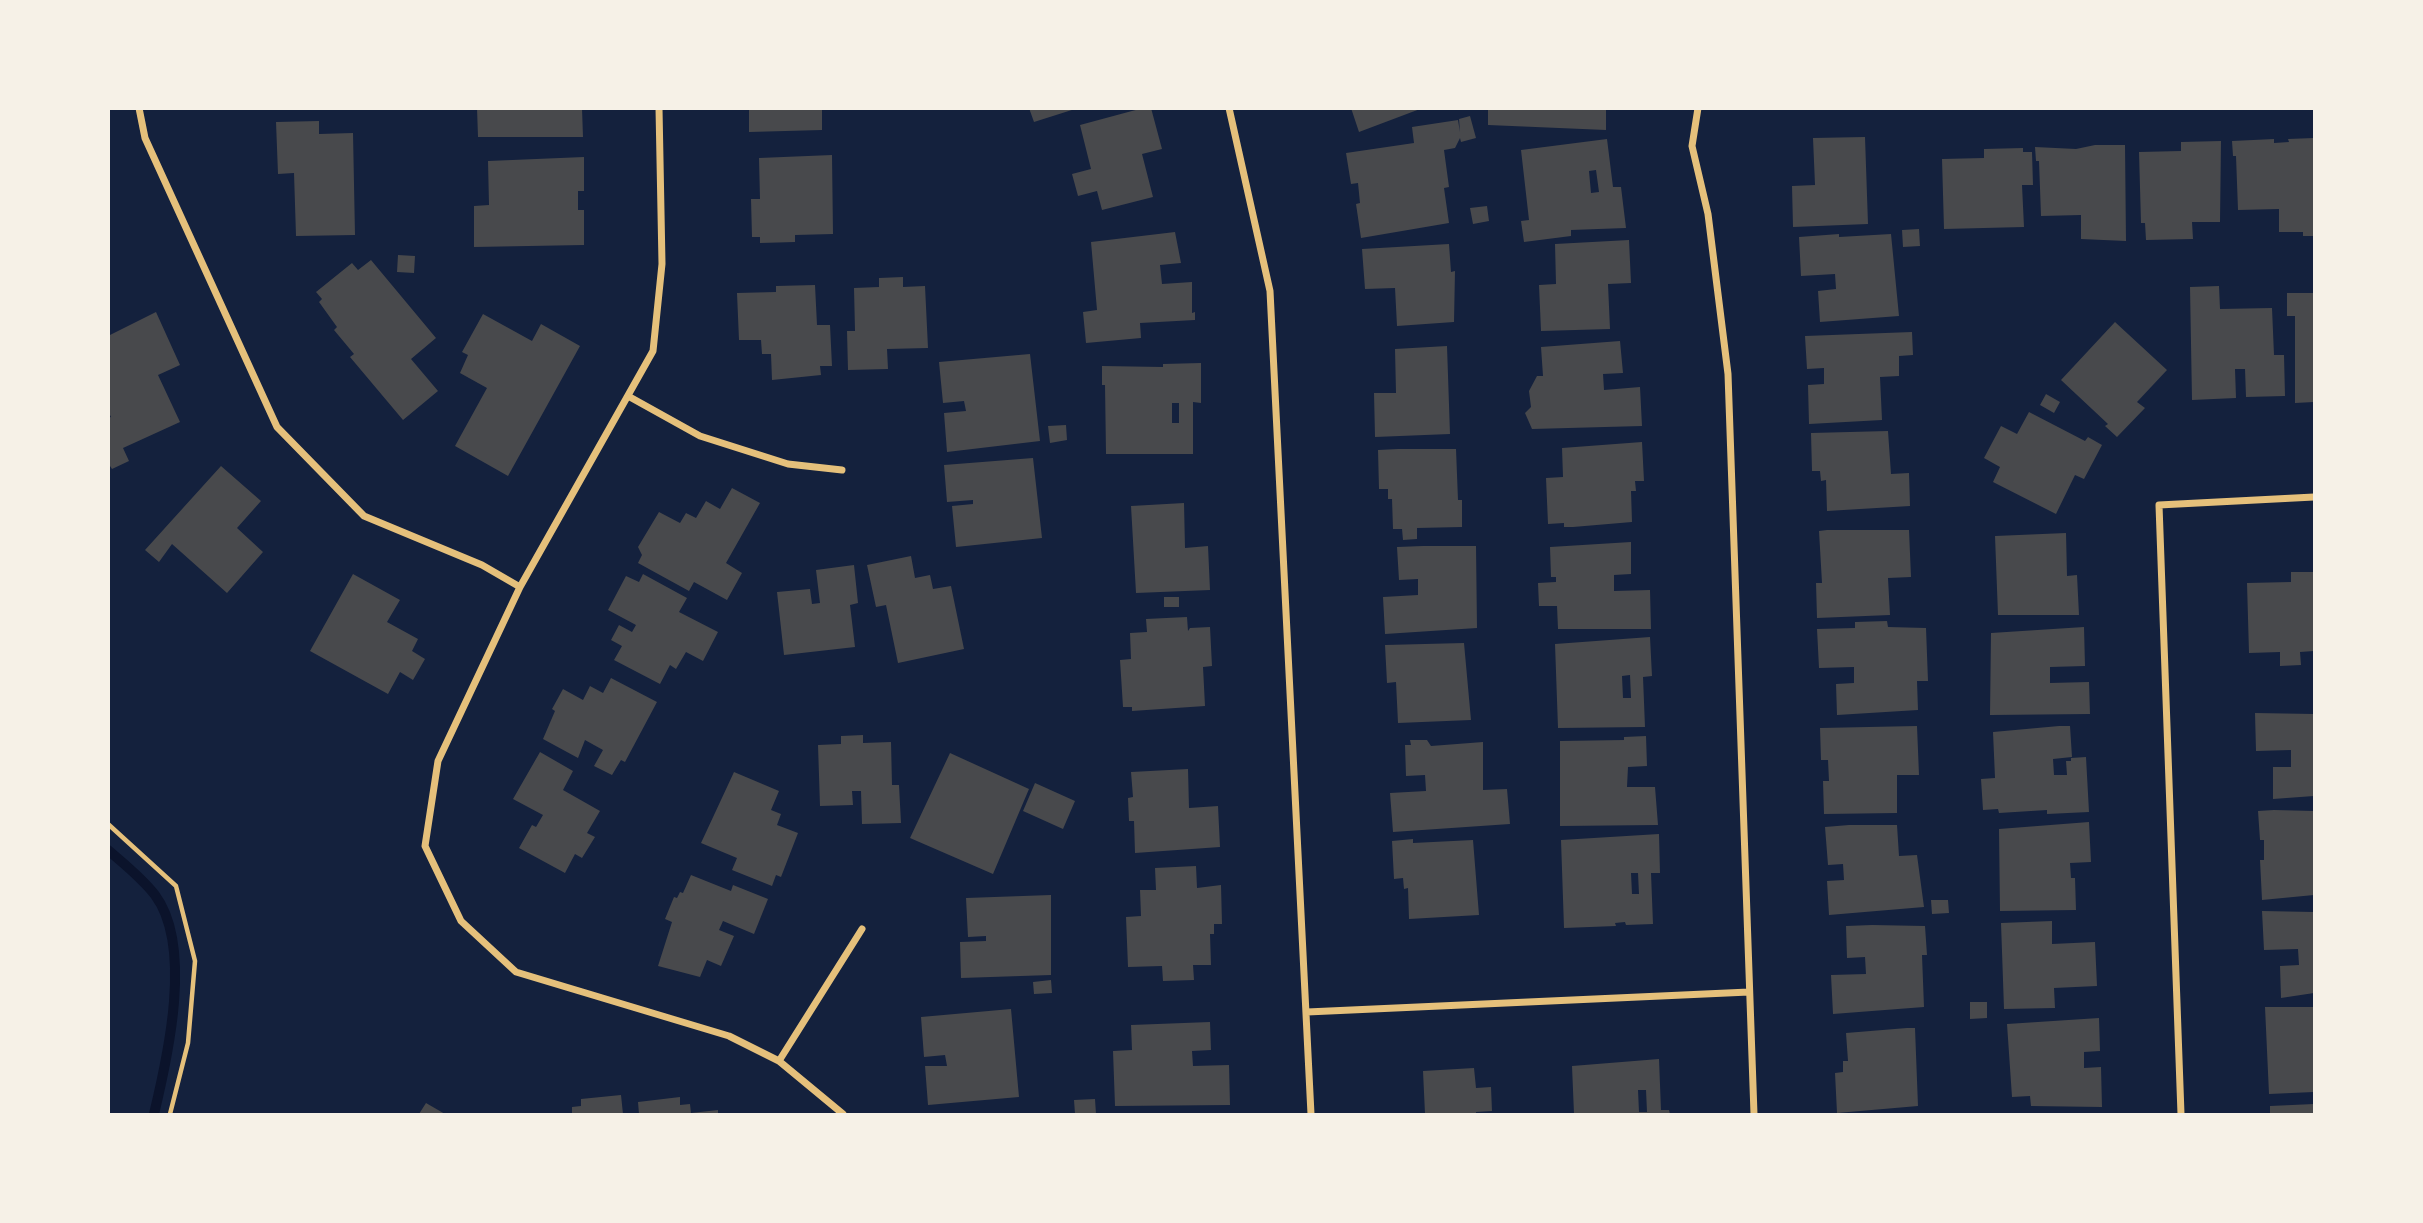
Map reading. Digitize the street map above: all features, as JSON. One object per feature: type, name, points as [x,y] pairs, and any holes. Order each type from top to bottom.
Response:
[{"type":"street","points":[[139,108],[145,138],[277,427],[364,516],[482,565],[520,587]]},
{"type":"street","points":[[659,108],[662,264],[653,351],[520,587],[438,761],[425,846],[461,921],[516,972],[729,1036],[779,1061],[843,1115]]},
{"type":"street","points":[[1229,108],[1270,291],[1311,1115]]},
{"type":"street","points":[[1698,108],[1692,146],[1708,214],[1728,374],[1754,1115]]},
{"type":"street","points":[[628,396],[700,436],[788,464],[842,470]]},
{"type":"street","points":[[2181,1115],[2159,505],[2315,497]]},
{"type":"street","points":[[779,1061],[862,929]]},
{"type":"street","points":[[1307,1012],[1749,992]]},
{"type":"path","points":[[108,824],[176,886],[195,961],[188,1043],[170,1115]]},
{"type":"building","points":[[477,108],[582,108],[583,137],[478,137]]},
{"type":"building","points":[[749,108],[822,108],[822,130],[749,132]]},
{"type":"building","points":[[1029,108],[1075,108],[1075,109],[1034,122]]},
{"type":"building","points":[[1151,108],[1162,149],[1142,154],[1153,197],[1102,210],[1097,191],[1078,196],[1072,174],[1091,169],[1080,125]]},
{"type":"building","points":[[1351,108],[1420,108],[1420,109],[1359,132]]},
{"type":"building","points":[[1488,108],[1606,108],[1606,130],[1488,125]]},
{"type":"building","points":[[1470,116],[1476,138],[1461,142],[1460,138],[1455,148],[1444,150],[1449,187],[1444,188],[1449,223],[1361,238],[1356,204],[1360,203],[1358,183],[1351,184],[1346,153],[1414,143],[1412,127],[1458,120],[1460,132],[1459,119]]},
{"type":"building","points":[[319,121],[319,134],[353,133],[355,235],[296,236],[294,173],[278,174],[276,122]]},
{"type":"building","points":[[1865,137],[1868,224],[1793,227],[1792,186],[1815,185],[1813,138]]},
{"type":"building","points":[[2314,138],[2314,236],[2303,236],[2303,232],[2279,232],[2279,209],[2238,210],[2236,156],[2233,156],[2232,141],[2274,139],[2274,143],[2289,142],[2288,139]]},
{"type":"building","points":[[1607,139],[1613,187],[1621,187],[1626,228],[1571,230],[1571,236],[1524,242],[1521,221],[1529,220],[1521,150]],"holes":[[[1596,170],[1599,192],[1591,193],[1589,171]]]},
{"type":"building","points":[[2221,141],[2220,222],[2192,222],[2193,239],[2146,240],[2145,223],[2141,223],[2139,152],[2181,151],[2181,142]]},
{"type":"building","points":[[2095,145],[2125,145],[2126,241],[2081,239],[2081,215],[2041,216],[2039,161],[2036,161],[2035,147],[2076,149]]},
{"type":"building","points":[[2023,148],[2023,152],[2032,152],[2033,185],[2022,185],[2024,227],[1944,229],[1942,159],[1984,158],[1984,149]]},
{"type":"building","points":[[832,155],[833,234],[795,235],[795,242],[760,243],[760,237],[752,237],[751,199],[760,199],[759,158]]},
{"type":"building","points":[[584,157],[584,191],[578,191],[578,210],[584,210],[584,245],[474,247],[474,206],[489,205],[488,161]]},
{"type":"building","points":[[1487,206],[1489,221],[1473,224],[1470,208]]},
{"type":"building","points":[[1919,229],[1920,246],[1903,247],[1902,230]]},
{"type":"building","points":[[1175,232],[1181,263],[1160,265],[1162,284],[1192,282],[1192,313],[1195,312],[1195,320],[1140,323],[1141,338],[1086,343],[1083,312],[1097,310],[1091,242]]},
{"type":"building","points":[[1839,234],[1839,237],[1891,234],[1899,316],[1820,322],[1818,291],[1836,289],[1835,274],[1801,276],[1799,237]]},
{"type":"building","points":[[1629,240],[1631,283],[1608,284],[1610,329],[1541,331],[1539,285],[1556,284],[1555,244]]},
{"type":"building","points":[[1449,244],[1451,272],[1455,271],[1454,322],[1397,326],[1395,288],[1365,289],[1362,249]]},
{"type":"building","points":[[398,255],[415,256],[414,273],[397,272]]},
{"type":"building","points":[[371,260],[436,338],[411,359],[438,391],[403,420],[350,357],[354,354],[334,330],[337,327],[319,302],[322,299],[316,292],[352,263],[358,270]]},
{"type":"building","points":[[903,277],[903,287],[925,286],[928,348],[887,349],[888,369],[848,370],[847,331],[855,331],[854,288],[879,287],[879,278]]},
{"type":"building","points":[[815,285],[817,325],[830,325],[832,366],[820,366],[821,375],[772,380],[771,354],[762,354],[761,340],[739,340],[737,293],[776,292],[776,286]]},
{"type":"building","points":[[2219,286],[2220,309],[2272,308],[2274,355],[2284,355],[2285,396],[2246,397],[2245,369],[2235,369],[2236,398],[2192,400],[2190,287]]},
{"type":"building","points":[[2287,293],[2314,293],[2314,402],[2295,403],[2295,316],[2287,316]]},
{"type":"building","points":[[156,312],[180,365],[158,375],[180,422],[123,448],[129,461],[112,469],[108,463],[108,418],[111,417],[108,411],[108,336]]},
{"type":"building","points":[[483,314],[532,341],[541,324],[580,346],[508,476],[455,446],[487,388],[460,373],[468,355],[462,352]]},
{"type":"building","points":[[2115,322],[2167,370],[2137,402],[2145,408],[2117,437],[2105,426],[2108,424],[2061,380]]},
{"type":"building","points":[[1912,332],[1913,355],[1899,356],[1899,376],[1880,377],[1882,420],[1809,424],[1808,385],[1824,384],[1824,368],[1807,369],[1805,336]]},
{"type":"building","points":[[1620,341],[1623,373],[1603,374],[1604,390],[1640,387],[1642,426],[1532,429],[1525,413],[1531,407],[1529,391],[1537,376],[1543,376],[1541,347]]},
{"type":"building","points":[[1447,346],[1450,434],[1375,437],[1374,393],[1396,393],[1395,349]]},
{"type":"building","points":[[1030,354],[1040,441],[947,452],[944,413],[966,411],[964,401],[943,403],[939,362]]},
{"type":"building","points":[[1201,363],[1201,403],[1193,402],[1193,454],[1106,454],[1105,385],[1102,385],[1102,366],[1163,367],[1163,364]],"holes":[[[1172,403],[1179,403],[1179,423],[1172,423]]]},
{"type":"building","points":[[2046,394],[2060,402],[2054,413],[2040,405]]},
{"type":"building","points":[[2029,412],[2085,441],[2088,437],[2102,445],[2084,479],[2075,475],[2056,514],[1993,482],[2000,467],[1984,458],[2001,426],[2017,434]]},
{"type":"building","points":[[1066,425],[1067,440],[1050,443],[1048,426]]},
{"type":"building","points":[[1888,431],[1891,474],[1909,473],[1910,506],[1827,511],[1826,480],[1821,481],[1820,471],[1812,471],[1811,433]]},
{"type":"building","points":[[1642,442],[1644,481],[1635,481],[1636,491],[1631,491],[1632,522],[1573,527],[1564,527],[1564,523],[1548,524],[1546,478],[1563,477],[1562,448]]},
{"type":"building","points":[[1456,449],[1462,527],[1417,528],[1417,539],[1403,540],[1402,529],[1393,529],[1392,499],[1388,499],[1388,489],[1379,489],[1378,450]]},
{"type":"building","points":[[1033,458],[1042,538],[956,547],[952,506],[973,504],[973,500],[947,502],[944,465]]},
{"type":"building","points":[[221,466],[261,501],[237,528],[263,552],[227,593],[172,544],[159,562],[145,550]]},
{"type":"building","points":[[732,488],[760,503],[726,563],[742,573],[727,600],[694,582],[689,591],[638,563],[642,555],[638,547],[659,512],[680,523],[686,513],[696,518],[706,501],[720,509]]},
{"type":"building","points":[[1184,503],[1185,548],[1208,546],[1210,590],[1136,593],[1131,506]]},
{"type":"building","points":[[1909,530],[1911,577],[1888,578],[1890,615],[1817,618],[1816,583],[1822,583],[1819,531]]},
{"type":"building","points":[[2066,533],[2067,576],[2077,575],[2079,615],[1998,615],[1995,536]]},
{"type":"building","points":[[1631,542],[1631,574],[1614,575],[1614,591],[1650,590],[1651,629],[1558,629],[1557,606],[1539,606],[1538,583],[1556,582],[1556,577],[1551,577],[1550,547]]},
{"type":"building","points":[[1476,546],[1477,628],[1385,634],[1383,597],[1418,595],[1418,579],[1399,580],[1397,547]]},
{"type":"building","points":[[911,556],[915,578],[930,575],[933,589],[951,586],[964,649],[898,663],[886,605],[876,607],[867,565]]},
{"type":"building","points":[[854,565],[858,603],[850,605],[855,647],[784,655],[777,592],[810,589],[812,604],[820,603],[816,570]]},
{"type":"building","points":[[2291,572],[2314,572],[2314,651],[2300,652],[2301,665],[2280,666],[2280,652],[2249,653],[2247,583],[2291,582]]},
{"type":"building","points":[[353,574],[400,600],[387,622],[418,639],[412,651],[425,659],[413,680],[400,672],[388,694],[310,651]]},
{"type":"building","points":[[643,574],[687,598],[679,612],[718,632],[703,661],[686,652],[676,669],[670,665],[660,684],[614,660],[622,646],[611,640],[619,625],[632,632],[636,625],[608,610],[626,576],[639,582]]},
{"type":"building","points":[[1164,597],[1179,597],[1179,607],[1164,607]]},
{"type":"building","points":[[1187,617],[1188,631],[1190,628],[1210,627],[1212,666],[1203,667],[1205,706],[1132,711],[1132,707],[1123,707],[1120,660],[1131,659],[1130,633],[1147,632],[1146,619]]},
{"type":"building","points":[[1887,621],[1888,627],[1926,628],[1928,681],[1917,681],[1918,710],[1837,715],[1836,684],[1854,683],[1854,667],[1819,668],[1817,629],[1855,628],[1855,622]]},
{"type":"building","points":[[2084,627],[2085,666],[2050,667],[2050,683],[2089,682],[2090,714],[1990,715],[1991,633]]},
{"type":"building","points":[[1650,637],[1652,676],[1643,677],[1645,727],[1558,728],[1555,644]],"holes":[[[1630,675],[1631,698],[1623,698],[1622,676]]]},
{"type":"building","points":[[1464,643],[1471,720],[1398,723],[1396,682],[1387,683],[1385,645]]},
{"type":"building","points":[[611,678],[657,702],[625,762],[621,760],[612,775],[594,766],[603,750],[585,740],[578,758],[543,739],[555,711],[552,709],[563,689],[583,700],[590,686],[603,693]]},
{"type":"building","points":[[2255,713],[2314,714],[2314,796],[2273,799],[2273,767],[2291,767],[2291,750],[2256,751]]},
{"type":"building","points":[[1917,726],[1919,775],[1897,775],[1897,813],[1824,814],[1823,781],[1829,781],[1828,760],[1821,760],[1820,728]]},
{"type":"building","points":[[2070,726],[2072,757],[2053,759],[2054,775],[2067,775],[2066,761],[2071,761],[2071,758],[2086,757],[2089,812],[2047,814],[2047,810],[1999,813],[1998,809],[1983,810],[1981,779],[1995,778],[1993,732]]},
{"type":"building","points":[[863,735],[863,743],[891,742],[892,785],[899,785],[901,823],[862,824],[861,791],[852,791],[853,805],[820,806],[818,745],[841,744],[841,736]]},
{"type":"building","points":[[1646,736],[1647,766],[1628,767],[1627,787],[1655,787],[1658,825],[1560,826],[1560,741],[1624,740],[1624,737]]},
{"type":"building","points":[[1410,740],[1427,740],[1431,746],[1483,742],[1483,790],[1507,789],[1510,824],[1393,832],[1390,793],[1426,791],[1425,775],[1406,776],[1405,745],[1411,745]]},
{"type":"building","points":[[540,752],[573,771],[563,790],[600,811],[587,833],[595,837],[582,858],[575,854],[565,873],[519,848],[532,825],[536,827],[543,815],[513,799]]},
{"type":"building","points":[[950,753],[1029,789],[993,874],[910,838]]},
{"type":"building","points":[[1188,769],[1189,808],[1218,806],[1220,847],[1135,853],[1134,821],[1129,821],[1128,798],[1133,797],[1131,772]]},
{"type":"building","points":[[734,772],[779,791],[771,810],[781,814],[777,825],[798,833],[781,877],[776,875],[772,886],[732,870],[737,858],[701,843]]},
{"type":"building","points":[[1035,783],[1075,801],[1063,829],[1023,811]]},
{"type":"building","points":[[2258,811],[2314,811],[2314,895],[2262,900],[2260,860],[2264,860],[2264,840],[2260,840]]},
{"type":"building","points":[[2089,822],[2091,862],[2070,863],[2071,878],[2075,878],[2076,910],[2000,911],[1999,829]]},
{"type":"building","points":[[1897,825],[1899,856],[1917,855],[1924,907],[1829,915],[1827,881],[1844,880],[1843,864],[1828,865],[1825,827]]},
{"type":"building","points":[[1659,834],[1660,873],[1651,873],[1653,924],[1626,925],[1625,922],[1615,923],[1616,926],[1564,928],[1561,840]],"holes":[[[1631,873],[1638,873],[1639,894],[1632,894]]]},
{"type":"building","points":[[1413,839],[1413,843],[1473,840],[1479,915],[1409,919],[1408,888],[1404,889],[1403,878],[1394,879],[1392,841]]},
{"type":"building","points":[[1196,866],[1197,888],[1221,885],[1222,924],[1214,924],[1214,934],[1210,934],[1211,965],[1193,965],[1194,980],[1163,981],[1162,966],[1128,967],[1126,917],[1141,916],[1140,890],[1156,890],[1155,868]]},
{"type":"building","points":[[691,875],[731,891],[733,885],[768,899],[754,934],[723,921],[719,930],[734,936],[721,966],[707,960],[700,977],[658,966],[672,922],[665,919],[674,897],[677,898],[680,892],[683,893]]},
{"type":"building","points":[[1051,895],[1051,975],[961,978],[960,942],[986,941],[986,936],[968,937],[966,898]]},
{"type":"building","points":[[1931,900],[1948,900],[1949,913],[1932,914]]},
{"type":"building","points":[[2262,911],[2314,912],[2314,993],[2281,998],[2280,966],[2299,965],[2298,949],[2264,950]]},
{"type":"building","points":[[2052,921],[2052,944],[2095,942],[2097,986],[2054,988],[2055,1008],[2004,1009],[2001,923]]},
{"type":"building","points":[[1846,926],[1925,926],[1927,955],[1922,955],[1924,1007],[1833,1014],[1831,975],[1866,974],[1865,957],[1847,958]]},
{"type":"building","points":[[1051,980],[1052,993],[1034,994],[1033,982]]},
{"type":"building","points":[[1970,1002],[1987,1002],[1987,1018],[1970,1019]]},
{"type":"building","points":[[2265,1007],[2314,1007],[2314,1092],[2269,1094]]},
{"type":"building","points":[[1011,1009],[1019,1097],[928,1105],[925,1066],[947,1066],[945,1055],[924,1057],[921,1017]]},
{"type":"building","points":[[2099,1018],[2100,1051],[2084,1052],[2084,1068],[2101,1067],[2102,1107],[2031,1106],[2030,1096],[2012,1097],[2007,1024]]},
{"type":"building","points":[[1210,1022],[1211,1050],[1192,1051],[1193,1066],[1229,1065],[1230,1105],[1115,1106],[1113,1051],[1132,1050],[1131,1025]]},
{"type":"building","points":[[1915,1028],[1918,1106],[1837,1113],[1835,1073],[1843,1072],[1843,1061],[1848,1061],[1846,1033]]},
{"type":"building","points":[[1659,1059],[1661,1110],[1669,1110],[1670,1114],[1574,1114],[1572,1066]],"holes":[[[1638,1090],[1646,1090],[1647,1112],[1639,1112]]]},
{"type":"building","points":[[1474,1068],[1476,1088],[1491,1087],[1492,1111],[1476,1114],[1425,1114],[1423,1071]]},
{"type":"building","points":[[621,1095],[623,1114],[572,1114],[572,1107],[581,1106],[581,1099]]},
{"type":"building","points":[[680,1097],[680,1105],[690,1104],[691,1113],[718,1110],[718,1114],[639,1114],[638,1102]]},
{"type":"building","points":[[1095,1099],[1096,1114],[1075,1114],[1074,1100]]},
{"type":"building","points":[[426,1103],[445,1114],[419,1114]]},
{"type":"building","points":[[2314,1104],[2314,1114],[2270,1114],[2270,1106]]},
{"type":"waterway","points":[[108,850],[155,895],[166,917],[173,943],[174,1002],[154,1114]]}]
